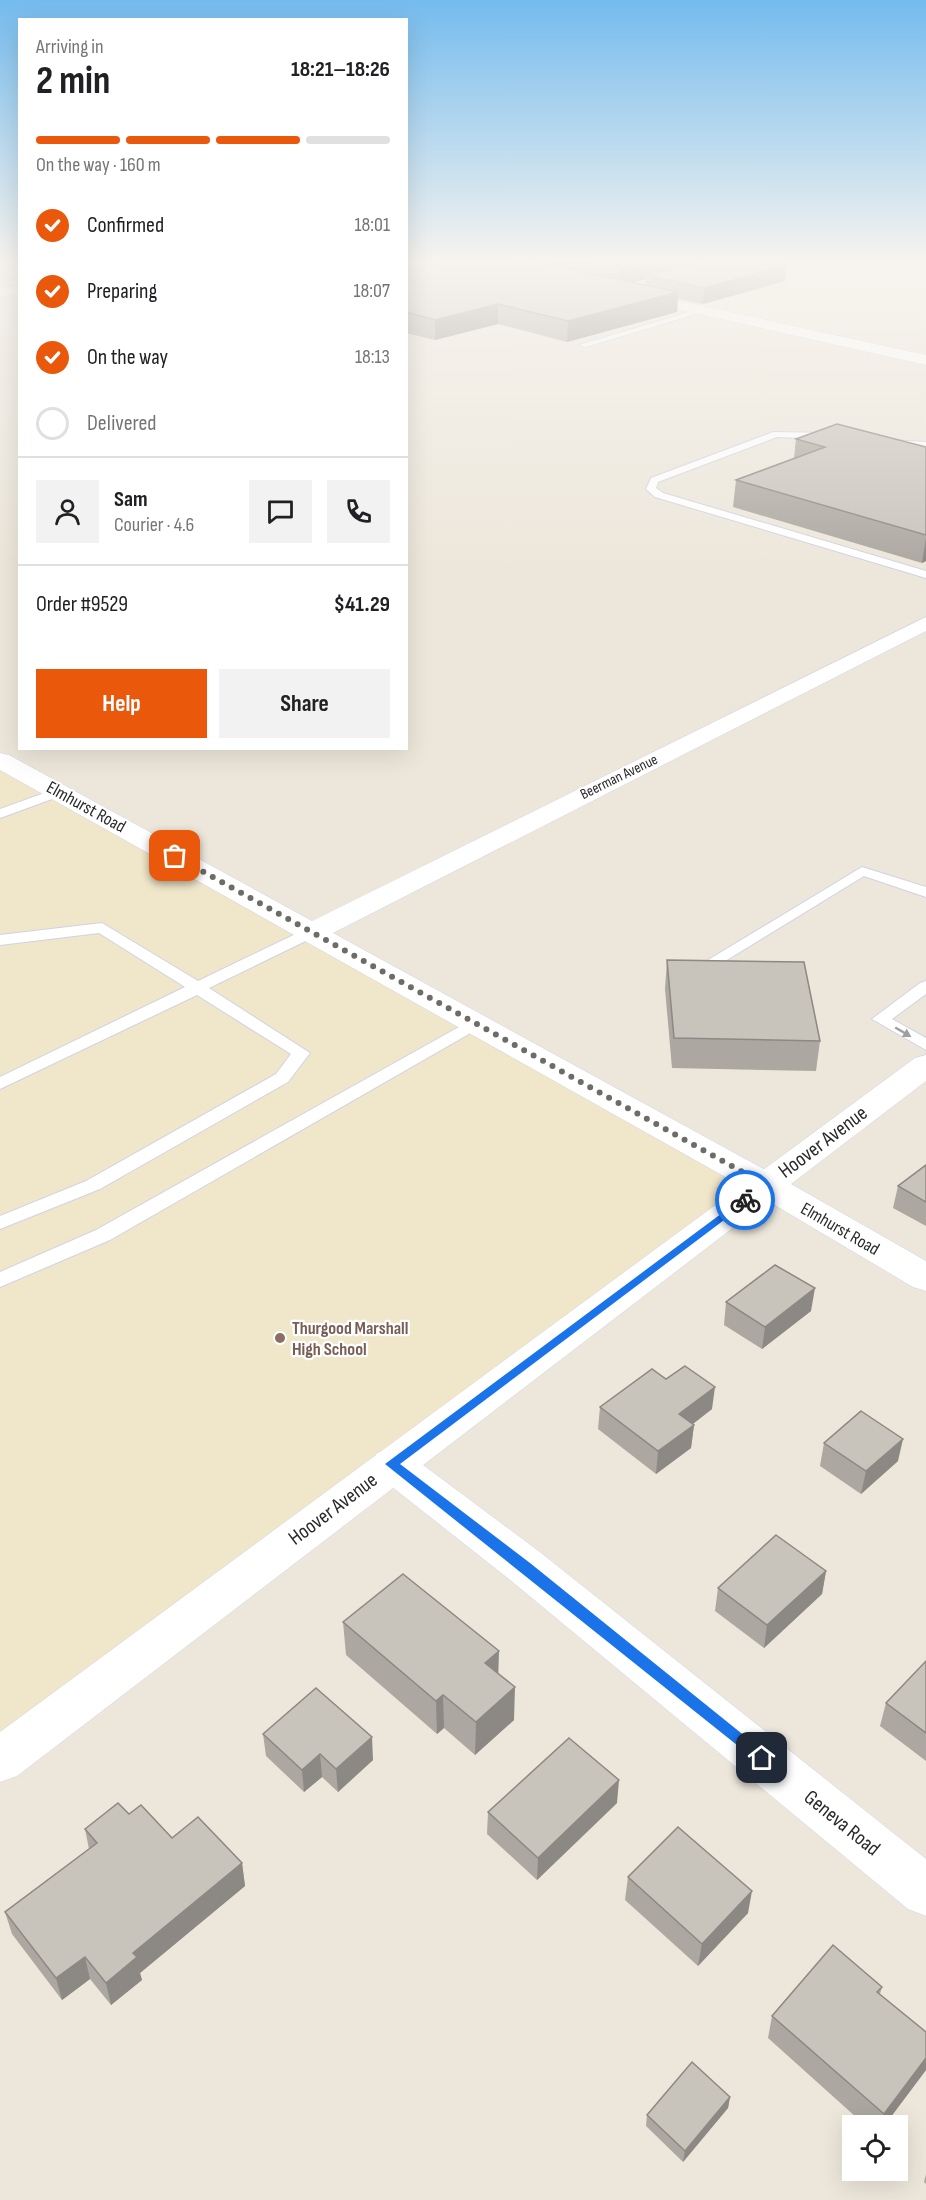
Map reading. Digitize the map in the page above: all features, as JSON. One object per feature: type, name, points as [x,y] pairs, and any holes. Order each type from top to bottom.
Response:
[{"type":"street","name":"Beerman Avenue","points":[[312,932],[926,623]]},
{"type":"street","name":"Elmhurst Road","points":[[0,760],[766,1185],[926,1278]]},
{"type":"street","name":"Hoover Avenue","points":[[0,1760],[926,1065]]},
{"type":"street","name":"Geneva Road","points":[[392,1464],[525,1566],[926,1892]]},
{"type":"lane","points":[[841,436],[776,434],[672,471],[654,480],[651,489],[659,495],[925,574]]},
{"type":"lane","points":[[884,441],[926,445]]},
{"type":"lane","points":[[0,814],[58,792]]},
{"type":"lane","points":[[716,960],[862,871],[926,892]]},
{"type":"lane","points":[[0,940],[102,928],[301,1053],[282,1078],[93,1185],[0,1223]]},
{"type":"lane","points":[[0,1084],[312,932]]},
{"type":"lane","points":[[926,986],[880,1018],[926,1045]]},
{"type":"lane","points":[[0,1280],[103,1235],[476,1023]]},
{"type":"shaded area","name":"Thurgood Marshall High School","points":[[0,760],[766,1185],[0,1760]]},
{"type":"building","points":[[837,424],[926,447],[926,535],[736,480],[825,447],[796,439]]},
{"type":"building","points":[[667,960],[804,962],[820,1041],[674,1038]]},
{"type":"building","points":[[926,1165],[926,1202],[898,1186]]},
{"type":"building","points":[[775,1265],[815,1288],[765,1327],[726,1302]]},
{"type":"building","points":[[685,1366],[715,1387],[679,1414],[694,1425],[658,1451],[600,1407],[652,1369],[666,1379]]},
{"type":"building","points":[[861,1411],[903,1439],[866,1471],[824,1443]]},
{"type":"building","points":[[776,1535],[826,1571],[767,1625],[718,1588]]},
{"type":"building","points":[[403,1574],[499,1651],[485,1663],[515,1687],[476,1722],[443,1695],[436,1701],[343,1622]]},
{"type":"building","points":[[926,1661],[926,1733],[886,1703]]},
{"type":"building","points":[[316,1688],[372,1737],[336,1769],[320,1754],[302,1770],[263,1734]]},
{"type":"building","points":[[569,1738],[619,1780],[538,1858],[488,1812]]},
{"type":"building","points":[[118,1803],[129,1814],[141,1805],[172,1838],[198,1817],[242,1863],[133,1953],[137,1957],[106,1983],[85,1957],[56,1978],[5,1912],[97,1843],[85,1829]]},
{"type":"building","points":[[678,1827],[752,1891],[702,1944],[628,1877]]},
{"type":"building","points":[[833,1945],[882,1987],[877,1992],[926,2032],[926,2058],[884,2114],[772,2016]]},
{"type":"building","points":[[692,2062],[730,2097],[685,2151],[647,2115]]},
{"type":"way so far","points":[[175,856],[766,1185],[745,1200]]},
{"type":"place","name":"Thurgood Marshall High School","points":[[280,1338]]},
{"type":"route","points":[[745,1200],[392,1464],[525,1566],[762,1758]]}]
